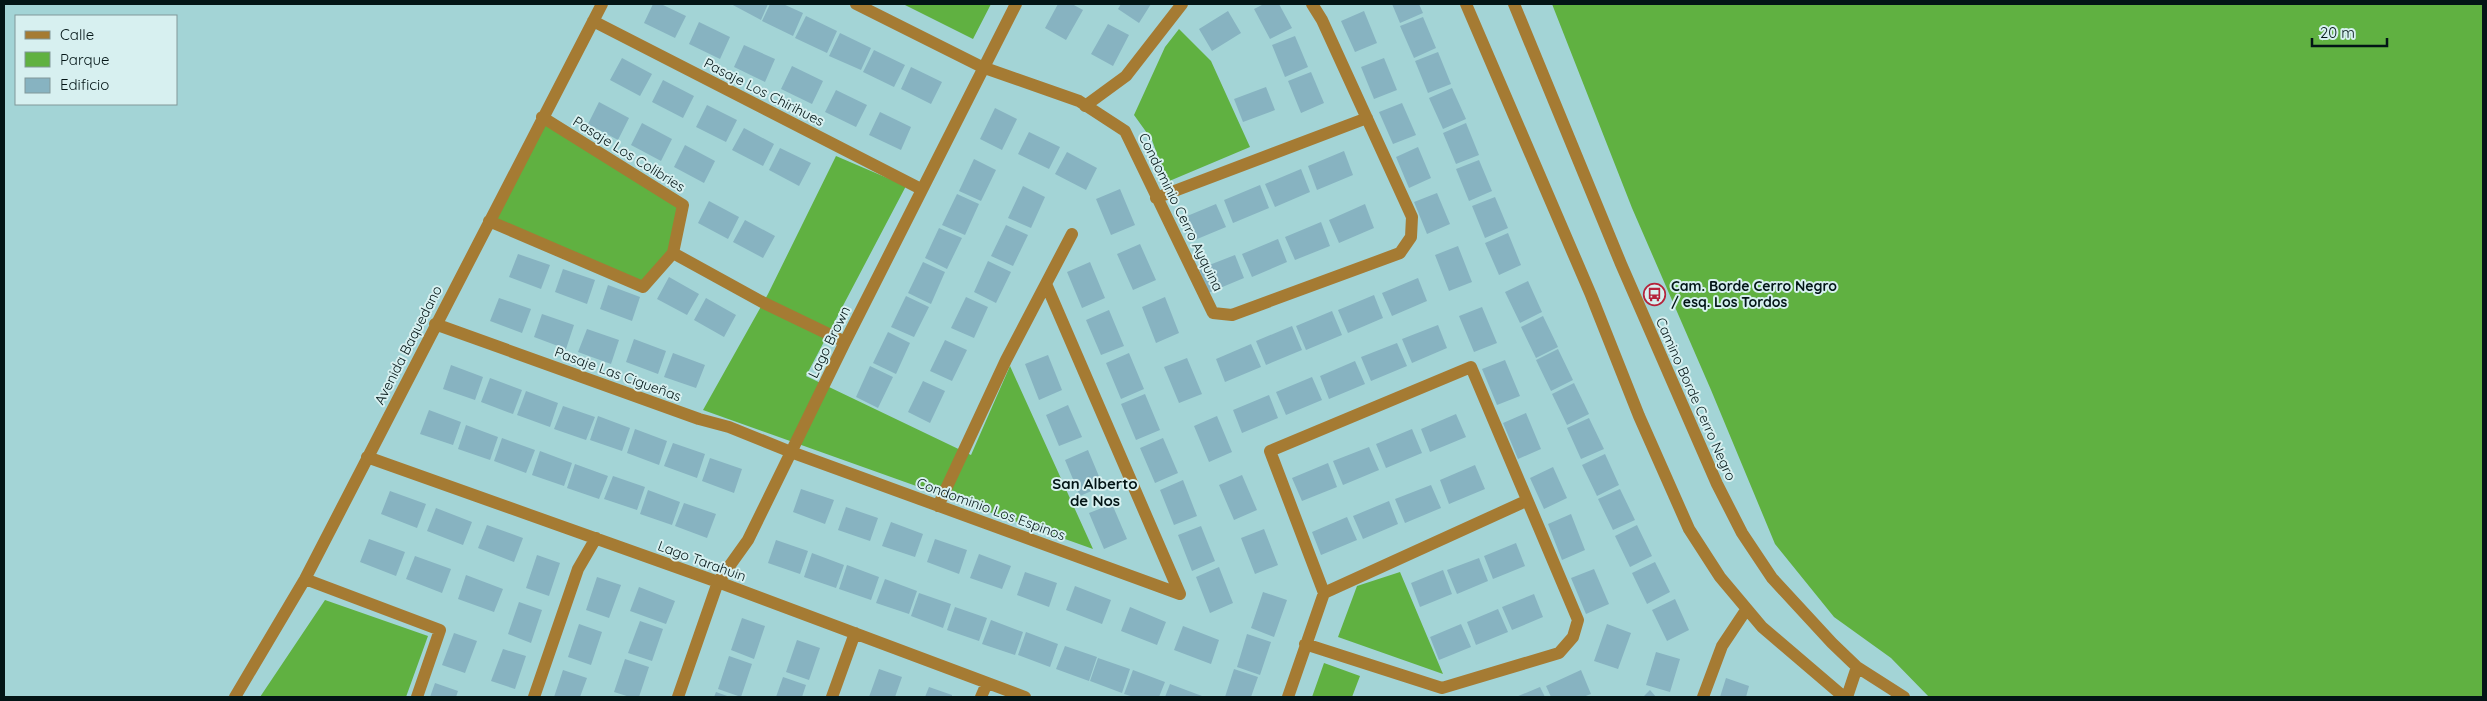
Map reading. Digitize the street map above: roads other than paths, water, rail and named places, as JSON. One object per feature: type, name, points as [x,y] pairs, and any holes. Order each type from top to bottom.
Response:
[{"type":"street","name":"Avenida Baquedano","points":[[235,697],[305,579],[435,324],[602,4]]},
{"type":"street","name":"Condominio Cerro Ayquina","points":[[856,4],[982,67],[1078,101],[1125,131],[1213,313],[1232,315],[1400,252],[1411,237],[1412,217],[1367,118]]},
{"type":"street","name":"Lago Brown","points":[[678,697],[718,582],[748,540],[844,342],[982,67],[1016,4]]},
{"type":"street","points":[[1085,106],[1126,76],[1182,4]]},
{"type":"street","points":[[1156,198],[1367,118],[1322,20],[1312,4]]},
{"type":"street","points":[[1466,4],[1592,295],[1639,416],[1690,529],[1715,569],[1746,610],[1762,627],[1846,697],[1857,667]]},
{"type":"street","name":"Camino Borde Cerro Negro","points":[[1514,4],[1621,264],[1728,509],[1772,578],[1807,618],[1857,667],[1904,697]]},
{"type":"street","name":"Pasaje Los Chirihues","points":[[593,21],[921,189]]},
{"type":"street","name":"Pasaje Los Colibries","points":[[489,221],[643,287],[673,253],[683,205],[542,118]]},
{"type":"street","points":[[938,506],[1006,360],[1072,234]]},
{"type":"street","points":[[673,253],[844,342]]},
{"type":"street","name":"Condominio Los Espinos","points":[[791,452],[1180,594],[1046,284]]},
{"type":"street","name":"Pasaje Las Cigueñas","points":[[435,324],[699,419],[729,427],[791,452]]},
{"type":"street","points":[[1288,697],[1305,644],[1324,593],[1270,451],[1470,367],[1578,620],[1573,637],[1559,653],[1442,688],[1305,644]]},
{"type":"street","name":"Lago Tarahuin","points":[[367,457],[718,582],[1025,697]]},
{"type":"street","points":[[1324,593],[1526,501]]},
{"type":"street","points":[[534,697],[578,569],[596,538]]},
{"type":"street","points":[[305,579],[440,630],[417,697]]},
{"type":"street","points":[[1703,697],[1722,646],[1746,610]]},
{"type":"street","points":[[832,697],[855,634]]},
{"type":"street","points":[[981,697],[987,683]]},
{"type":"place","name":"Cam. Borde Cerro Negro / esq. Los Tordos","points":[[1655,294]]},
{"type":"district","name":"San Alberto de Nos","points":[[1095,492]]}]
